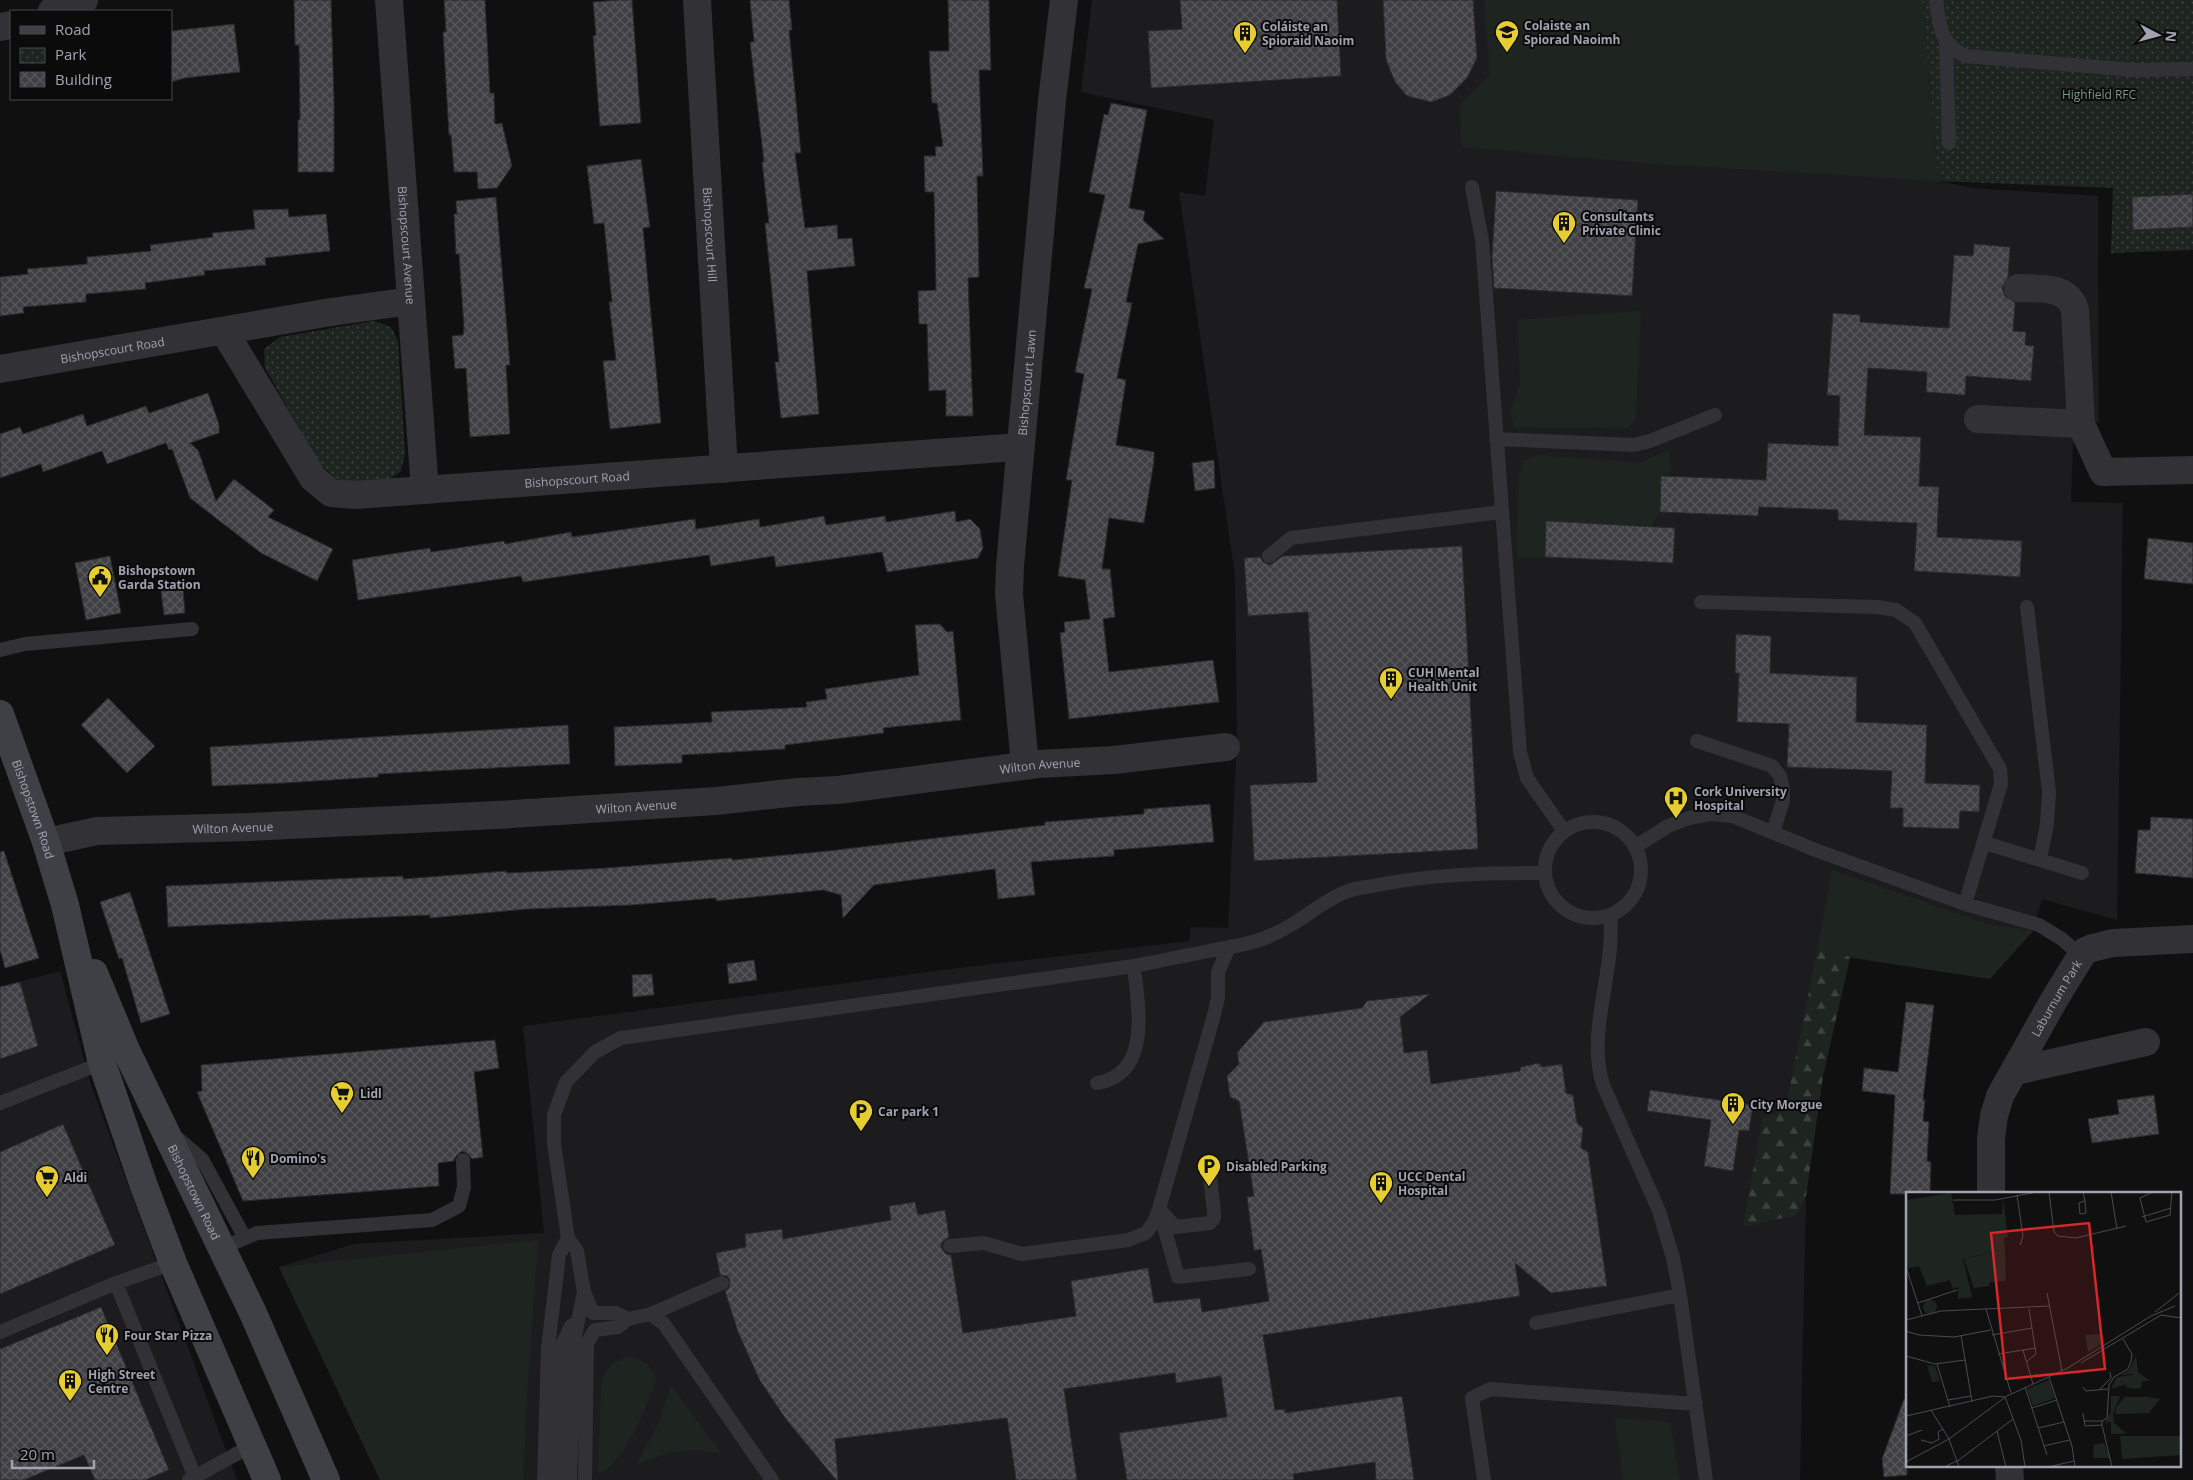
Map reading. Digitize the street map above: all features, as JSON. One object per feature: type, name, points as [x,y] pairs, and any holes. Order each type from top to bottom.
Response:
[{"type":"main road","name":"Bishopstown Road","points":[[0,714],[46,842],[65,905],[102,1063],[173,1263],[267,1480]]},
{"type":"main road","name":"Bishopstown Road","points":[[65,905],[126,1050],[164,1125],[234,1243],[326,1480]]},
{"type":"street","points":[[55,10],[84,0]]},
{"type":"street","name":"Bishopscourt Avenue","points":[[389,0],[425,490]]},
{"type":"street","name":"Bishopscourt Hill","points":[[697,0],[724,469]]},
{"type":"street","name":"Bishopscourt Lawn","points":[[1025,765],[1008,594],[1019,446],[1052,100],[1064,0]]},
{"type":"street","points":[[2018,288],[2057,290],[2072,301],[2075,310],[2081,424],[2103,472],[2193,470]]},
{"type":"street","name":"Bishopscourt Road","points":[[0,369],[411,301]]},
{"type":"street","name":"Bishopscourt Road","points":[[224,331],[313,478],[322,487],[331,492],[355,495],[1019,446]]},
{"type":"street","points":[[1978,419],[2081,424]]},
{"type":"street","name":"Wilton Avenue","points":[[46,842],[97,831],[250,827],[497,816],[716,801],[798,792],[838,790],[1025,765],[1114,760],[1226,747]]},
{"type":"street","name":"Laburnum Park","points":[[1991,1192],[1991,1138],[1994,1116],[2000,1096],[2081,956],[2085,951],[2092,948],[2113,943],[2193,939]]},
{"type":"street","points":[[2014,1071],[2146,1042]]},
{"type":"lane","points":[[1936,0],[1941,34],[1954,50],[1965,56],[2134,70],[2193,69]]},
{"type":"lane","points":[[1946,42],[1949,144]]},
{"type":"lane","points":[[1472,187],[1482,240],[1520,752],[1527,778],[1564,831]]},
{"type":"lane","points":[[1496,440],[1634,445],[1650,441],[1715,415]]},
{"type":"lane","points":[[1269,556],[1292,538],[1501,512]]},
{"type":"lane","points":[[1701,602],[1877,607],[1896,610],[1915,624],[2000,769],[2001,784],[1985,843],[1965,904]]},
{"type":"lane","points":[[2028,607],[2049,792],[2047,824],[2040,859]]},
{"type":"lane","points":[[0,650],[25,644],[192,629]]},
{"type":"lane","points":[[1697,741],[1772,766],[1780,776],[1783,789],[1783,801],[1773,832]]},
{"type":"lane","points":[[1635,846],[1668,826],[1689,818],[1711,814],[1732,816],[1818,851],[1965,904],[2038,925],[2062,939],[2081,956]]},
{"type":"lane","points":[[1604,822],[1617,828],[1635,846],[1641,870],[1638,885],[1627,903],[1610,915],[1597,918],[1582,917],[1566,910],[1554,900],[1544,873],[1546,855],[1553,842],[1564,831],[1576,824],[1604,822]]},
{"type":"lane","points":[[1985,843],[2082,873]]},
{"type":"lane","points":[[593,1313],[584,1292],[577,1250],[568,1238],[554,1144],[554,1115],[566,1082],[595,1052],[621,1038],[1134,966],[1246,945],[1294,923],[1326,902],[1348,891],[1405,879],[1544,873]]},
{"type":"lane","points":[[1610,915],[1612,934],[1597,1041],[1599,1073],[1659,1212],[1673,1258],[1706,1480]]},
{"type":"lane","points":[[950,1246],[984,1243],[1022,1254],[1128,1240],[1146,1233],[1154,1222],[1159,1209],[1214,1015],[1218,998],[1218,972],[1229,947]]},
{"type":"lane","points":[[1097,1083],[1116,1078],[1129,1064],[1137,1044],[1140,1027],[1134,966]]},
{"type":"lane","points":[[0,1103],[102,1063]]},
{"type":"lane","points":[[234,1243],[257,1233],[432,1220],[459,1206],[464,1186],[463,1160]]},
{"type":"lane","points":[[1159,1209],[1175,1226],[1210,1223],[1214,1218],[1214,1212],[1209,1169]]},
{"type":"lane","points":[[1159,1209],[1178,1277],[1249,1269]]},
{"type":"lane","points":[[544,1480],[548,1348],[558,1254],[568,1238]]},
{"type":"lane","points":[[0,1332],[116,1283],[173,1263]]},
{"type":"lane","points":[[116,1283],[192,1479],[251,1446]]},
{"type":"lane","points":[[585,1480],[587,1343],[595,1330],[618,1327],[628,1319],[651,1314],[722,1283]]},
{"type":"lane","points":[[570,1480],[575,1336],[584,1292]]},
{"type":"lane","points":[[1536,1322],[1680,1295]]},
{"type":"lane","points":[[557,1480],[561,1347],[571,1326],[593,1313],[616,1313],[628,1319]]},
{"type":"lane","points":[[651,1314],[664,1324],[772,1480]]},
{"type":"lane","points":[[1484,1480],[1472,1398],[1490,1389],[1696,1404]]},
{"type":"shaded area","name":"Cork University Hospital","points":[[1092,0],[1922,0],[1939,181],[1973,188],[2098,196],[2099,420],[2073,444],[2071,502],[2123,503],[2117,920],[2042,899],[2033,931],[1990,979],[1850,958],[1823,1076],[1806,1196],[1800,1480],[380,1480],[279,1267],[354,1244],[544,1233],[523,1026],[958,968],[1189,941],[1191,927],[1228,928],[1237,738],[1235,576],[1179,192],[1205,196],[1214,120],[1081,92]]},
{"type":"shaded area","points":[[60,971],[90,1082],[237,1480],[0,1480],[0,987]]},
{"type":"green space","name":"Colaiste an Spiorad Naoimh","points":[[1484,0],[1922,0],[1939,181],[1657,164],[1462,147],[1459,106],[1490,75]]},
{"type":"green space","name":"Highfield RFC","points":[[1922,0],[2193,0],[2193,250],[2111,253],[2113,188],[1939,181]]},
{"type":"green space","points":[[1641,311],[1636,416],[1633,423],[1626,428],[1514,427],[1510,411],[1520,384],[1518,320]]},
{"type":"green space","points":[[374,321],[391,327],[398,341],[405,454],[401,471],[387,481],[352,483],[335,478],[319,463],[265,368],[264,349],[280,337]]},
{"type":"green space","points":[[1669,450],[1671,472],[1661,476],[1660,512],[1651,526],[1546,521],[1545,557],[1517,558],[1519,475],[1524,460],[1540,455],[1639,463]]},
{"type":"green space","points":[[1832,870],[1988,924],[2033,931],[1990,979],[1850,957],[1818,947]]},
{"type":"green space","points":[[1818,947],[1850,957],[1823,1076],[1806,1196],[1796,1215],[1743,1227],[1763,1117],[1785,1111]]},
{"type":"green space","points":[[538,1240],[523,1480],[380,1480],[279,1267]]},
{"type":"green space","points":[[631,1357],[647,1364],[657,1378],[626,1447],[608,1468],[598,1474],[601,1384],[605,1373],[612,1365],[620,1360]]},
{"type":"green space","points":[[671,1385],[721,1453],[696,1450],[670,1452],[636,1465],[659,1422]]},
{"type":"green space","points":[[1615,1418],[1670,1422],[1680,1480],[1623,1480]]},
{"type":"building","points":[[294,0],[331,0],[334,172],[298,172],[298,120],[300,120],[299,45],[295,45]]},
{"type":"building","points":[[444,0],[485,0],[490,93],[494,93],[495,124],[502,123],[512,166],[497,188],[478,189],[477,172],[454,172],[451,135],[449,135],[443,32],[446,32]]},
{"type":"building","points":[[632,0],[641,123],[600,126],[593,36],[596,35],[593,2]]},
{"type":"building","points":[[750,0],[789,0],[792,30],[789,30],[801,153],[795,153],[805,228],[837,225],[838,239],[852,238],[855,266],[807,271],[819,414],[781,418],[775,362],[779,362],[765,223],[769,223],[762,162],[764,162],[750,42],[754,42]]},
{"type":"building","points":[[948,0],[989,0],[991,70],[979,70],[983,176],[977,176],[979,277],[968,278],[973,416],[946,416],[946,390],[929,391],[927,324],[919,324],[918,291],[936,290],[934,192],[925,192],[924,156],[936,156],[935,147],[943,146],[937,103],[932,103],[929,51],[949,51]]},
{"type":"building","name":"Coláiste an Spioraid Naoim","points":[[1180,0],[1337,0],[1341,76],[1151,88],[1148,31],[1182,29]]},
{"type":"building","points":[[1383,0],[1473,0],[1477,58],[1467,78],[1450,95],[1431,102],[1407,96],[1395,82],[1386,60]]},
{"type":"building","points":[[234,24],[240,72],[185,78],[172,82],[172,31]]},
{"type":"building","points":[[1111,103],[1147,110],[1129,208],[1145,211],[1143,220],[1164,239],[1138,244],[1126,302],[1132,303],[1117,378],[1126,380],[1116,445],[1154,452],[1154,461],[1144,523],[1109,518],[1102,569],[1110,569],[1115,617],[1103,619],[1109,672],[1213,660],[1219,702],[1069,719],[1060,633],[1065,632],[1064,622],[1090,619],[1085,580],[1058,576],[1072,480],[1066,480],[1084,374],[1075,372],[1092,289],[1084,288],[1105,195],[1089,192],[1104,114],[1108,115]]},
{"type":"building","points":[[641,159],[650,227],[643,228],[661,423],[610,429],[603,361],[616,360],[609,302],[612,302],[604,223],[594,224],[587,166]]},
{"type":"building","name":"Consultants Private Clinic","points":[[1496,191],[1638,200],[1632,296],[1494,288],[1492,257]]},
{"type":"building","points":[[2193,194],[2193,227],[2133,230],[2132,197]]},
{"type":"building","points":[[496,197],[510,365],[506,365],[510,434],[470,437],[466,368],[455,369],[452,336],[463,335],[464,328],[459,254],[456,254],[454,214],[457,214],[456,201]]},
{"type":"building","points":[[288,209],[289,217],[326,214],[330,251],[265,258],[266,265],[204,271],[205,275],[145,283],[146,289],[86,294],[86,302],[23,307],[24,313],[0,316],[0,277],[28,274],[27,269],[87,264],[87,257],[151,251],[150,245],[213,237],[212,233],[255,229],[253,210]]},
{"type":"building","points":[[1974,244],[2010,247],[2008,277],[2002,288],[2005,296],[2015,303],[2013,331],[2026,332],[2025,345],[2034,346],[2031,381],[1966,376],[1965,395],[1926,392],[1927,372],[1868,368],[1864,435],[1921,437],[1919,486],[1939,487],[1937,537],[2022,541],[2020,577],[1914,571],[1917,523],[1838,520],[1838,510],[1759,507],[1758,516],[1660,512],[1661,476],[1766,480],[1768,443],[1838,446],[1840,396],[1827,395],[1833,313],[1860,315],[1860,322],[1949,328],[1954,255],[1973,256]]},
{"type":"building","points":[[208,393],[219,424],[219,433],[190,443],[198,450],[216,501],[234,479],[274,510],[268,517],[333,549],[317,581],[261,553],[190,498],[172,449],[169,450],[166,443],[107,464],[102,451],[43,472],[41,464],[0,478],[0,434],[20,427],[23,434],[83,414],[87,426],[146,406],[149,413]]},
{"type":"building","points":[[1214,460],[1215,488],[1195,491],[1192,463]]},
{"type":"building","points":[[955,511],[956,522],[970,519],[980,529],[983,548],[978,558],[887,572],[882,552],[776,567],[774,556],[711,566],[709,555],[523,582],[521,576],[358,600],[352,560],[430,548],[431,552],[504,541],[505,544],[571,532],[572,537],[695,519],[696,529],[759,519],[760,527],[824,516],[826,525],[885,516],[886,522]]},
{"type":"building","points":[[1546,521],[1675,528],[1673,563],[1545,557]]},
{"type":"building","points":[[2148,538],[2193,543],[2193,584],[2144,579]]},
{"type":"building","name":"CUH Mental Health Unit","points":[[1462,546],[1478,849],[1254,861],[1250,785],[1317,782],[1308,612],[1248,616],[1244,558],[1260,557],[1263,562],[1270,565],[1283,556]]},
{"type":"building","name":"Bishopstown Garda Station","points":[[110,556],[121,613],[86,620],[75,563]]},
{"type":"building","points":[[183,589],[185,613],[164,615],[161,591]]},
{"type":"building","points":[[940,624],[947,632],[953,631],[961,720],[883,728],[884,733],[785,745],[785,749],[682,755],[682,763],[615,766],[614,727],[712,722],[711,712],[807,707],[806,702],[827,699],[825,689],[919,675],[915,625]]},
{"type":"building","points":[[1736,634],[1771,636],[1770,673],[1857,677],[1856,722],[1927,725],[1925,783],[1980,785],[1979,812],[1960,811],[1959,829],[1903,827],[1903,808],[1890,808],[1892,771],[1787,767],[1789,724],[1737,722],[1739,673],[1735,673]]},
{"type":"building","points":[[108,698],[155,746],[127,773],[81,725]]},
{"type":"building","points":[[568,725],[570,764],[378,774],[378,777],[212,786],[210,747]]},
{"type":"building","points":[[1210,804],[1214,842],[1114,850],[1114,856],[1031,862],[1035,895],[998,899],[995,869],[874,885],[843,918],[841,895],[823,890],[716,901],[716,898],[632,905],[528,909],[430,918],[430,915],[168,927],[166,886],[403,876],[403,879],[506,871],[507,873],[607,868],[732,858],[732,860],[828,851],[1045,825],[1045,822],[1144,814],[1144,809]]},
{"type":"building","points":[[2151,817],[2193,819],[2193,878],[2135,873],[2138,830],[2150,830]]},
{"type":"building","points":[[4,851],[39,958],[5,968],[0,950],[0,852]]},
{"type":"building","points":[[130,892],[170,1014],[141,1023],[122,958],[119,959],[100,902]]},
{"type":"building","points":[[754,960],[757,980],[729,984],[727,964]]},
{"type":"building","points":[[652,974],[654,995],[633,997],[632,975]]},
{"type":"building","points":[[20,982],[38,1046],[0,1059],[0,987]]},
{"type":"building","points":[[1430,994],[1400,1017],[1404,1053],[1427,1050],[1431,1084],[1520,1071],[1521,1067],[1539,1063],[1542,1067],[1562,1064],[1566,1093],[1573,1095],[1577,1123],[1583,1128],[1581,1148],[1588,1152],[1607,1286],[1551,1293],[1515,1263],[1520,1296],[1263,1335],[1275,1410],[1285,1409],[1285,1413],[1402,1396],[1414,1480],[1376,1480],[1375,1462],[1293,1474],[1294,1480],[1127,1480],[1119,1433],[1227,1417],[1221,1376],[1176,1383],[1175,1373],[1064,1389],[1077,1480],[1016,1480],[1007,1418],[835,1439],[838,1480],[836,1480],[785,1418],[759,1379],[738,1332],[725,1291],[729,1288],[730,1280],[727,1276],[720,1275],[716,1253],[746,1247],[745,1234],[782,1229],[783,1239],[891,1220],[889,1206],[915,1202],[918,1215],[945,1210],[949,1237],[942,1242],[941,1247],[946,1254],[951,1255],[963,1333],[1076,1316],[1071,1281],[1148,1268],[1154,1303],[1200,1298],[1202,1312],[1269,1301],[1261,1249],[1254,1251],[1247,1197],[1254,1196],[1239,1101],[1230,1097],[1227,1076],[1239,1064],[1237,1053],[1264,1022],[1362,1008],[1367,1001]]},
{"type":"building","points":[[1906,1002],[1934,1005],[1923,1100],[1925,1100],[1923,1121],[1929,1122],[1927,1161],[1931,1162],[1930,1192],[1890,1194],[1895,1095],[1862,1091],[1864,1068],[1898,1072]]},
{"type":"building","name":"Lidl","points":[[495,1040],[499,1068],[474,1072],[483,1157],[472,1159],[467,1153],[462,1151],[456,1156],[454,1161],[438,1163],[439,1186],[243,1201],[197,1092],[202,1091],[201,1065]]},
{"type":"building","name":"City Morgue","points":[[1650,1090],[1753,1105],[1749,1131],[1739,1130],[1733,1171],[1704,1166],[1711,1120],[1647,1111]]},
{"type":"building","points":[[2154,1095],[2159,1134],[2092,1143],[2088,1119],[2119,1114],[2117,1100]]},
{"type":"building","name":"Aldi","points":[[63,1124],[115,1245],[0,1294],[0,1152]]},
{"type":"building","name":"High Street Centre","points":[[101,1307],[169,1470],[145,1480],[95,1480],[84,1455],[24,1480],[0,1480],[0,1349]]},
{"type":"building","points":[[1904,1399],[1906,1400],[1907,1475],[1884,1477],[1882,1459]]},
{"type":"place","name":"Colaiste an Spiorad Naoimh","points":[[1507,53]]},
{"type":"place","name":"Coláiste an Spioraid Naoim","points":[[1245,54]]},
{"type":"place","name":"Consultants Private Clinic","points":[[1564,244]]},
{"type":"place","name":"Bishopstown Garda Station","points":[[100,598]]},
{"type":"place","name":"CUH Mental Health Unit","points":[[1391,700]]},
{"type":"place","name":"Cork University Hospital","points":[[1676,819]]},
{"type":"place","name":"Lidl","points":[[342,1114]]},
{"type":"place","name":"City Morgue","points":[[1733,1125]]},
{"type":"place","name":"Car park 1","points":[[861,1132]]},
{"type":"place","name":"Domino's","points":[[253,1179]]},
{"type":"place","name":"Disabled Parking","points":[[1209,1187]]},
{"type":"place","name":"Aldi","points":[[47,1198]]},
{"type":"place","name":"UCC Dental Hospital","points":[[1381,1204]]},
{"type":"place","name":"Four Star Pizza","points":[[107,1356]]},
{"type":"place","name":"High Street Centre","points":[[70,1402]]}]
